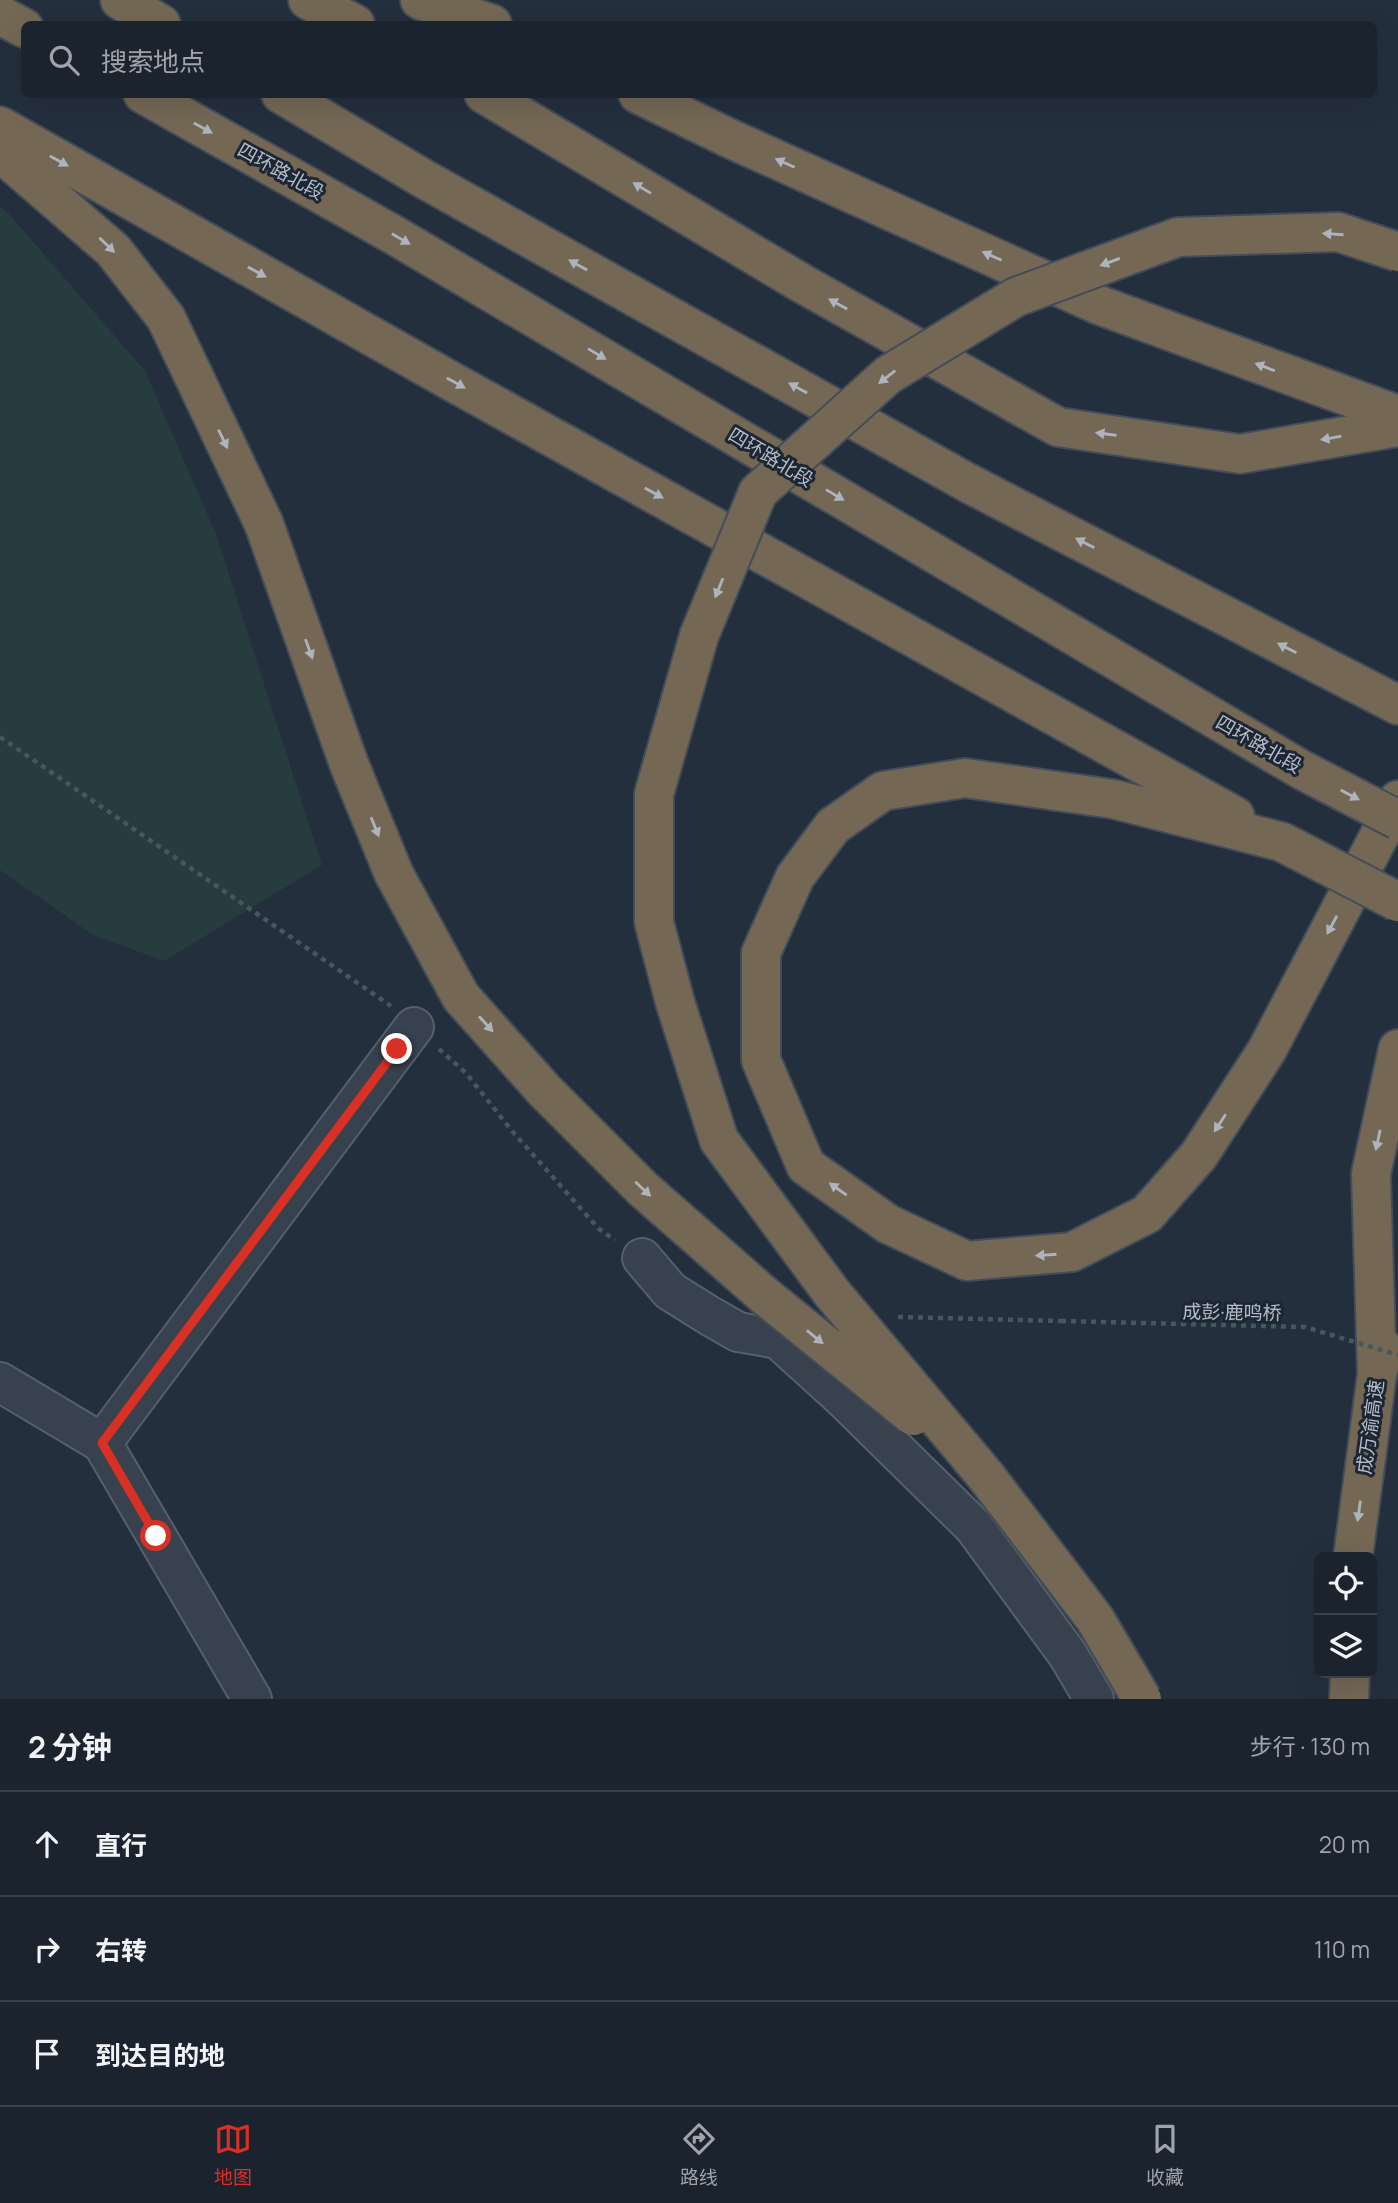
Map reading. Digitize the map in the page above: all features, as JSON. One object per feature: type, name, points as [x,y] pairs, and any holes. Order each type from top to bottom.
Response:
[{"type":"highway","points":[[120,0],[156,21]]},
{"type":"highway","points":[[308,0],[349,21]]},
{"type":"highway","points":[[420,0],[483,21]]},
{"type":"highway","points":[[0,15],[21,26]]},
{"type":"highway","name":"四环路北段","points":[[150,98],[394,234],[1302,770],[1398,820]]},
{"type":"highway","points":[[288,98],[424,179],[968,483],[1398,705]]},
{"type":"highway","points":[[491,98],[803,285],[1058,427],[1240,454],[1398,427]]},
{"type":"highway","points":[[646,98],[731,139],[1099,304],[1398,415]]},
{"type":"highway","points":[[0,126],[451,381],[1282,842],[1398,902]]},
{"type":"highway","points":[[0,152],[113,250],[166,318],[264,524],[349,764],[394,874],[461,997],[535,1080],[643,1189],[765,1296],[985,1475]]},
{"type":"highway","points":[[1142,1699],[1095,1619],[985,1475],[832,1293],[719,1140],[675,1002],[654,922],[654,794],[699,636],[758,492],[888,375],[1016,297],[1178,237],[1338,232],[1398,252]]},
{"type":"highway","points":[[1282,842],[1114,799],[965,778],[883,791],[833,826],[795,877],[761,953],[761,1060],[806,1166],[888,1224],[967,1261],[1072,1252],[1147,1214],[1199,1155],[1266,1050],[1398,800]]},
{"type":"highway","points":[[1388,1364],[1371,1174],[1398,1049]]},
{"type":"highway","name":"成万渝高速","points":[[1354,1552],[1398,1300]]},
{"type":"highway","points":[[1349,1678],[1349,1699]]},
{"type":"street","points":[[102,1443],[414,1027]]},
{"type":"street","points":[[642,1258],[670,1291],[710,1316],[738,1332],[778,1339],[844,1399],[974,1527],[1068,1655],[1094,1699]]},
{"type":"street","points":[[0,1382],[102,1443],[253,1699]]},
{"type":"path","name":"成彭·鹿鸣桥","points":[[1061,1321],[1305,1327],[1388,1364]]},
{"type":"green space","points":[[0,207],[9,214],[145,371],[216,534],[322,865],[164,961],[93,935],[0,870]]},
{"type":"route","points":[[156,1536],[102,1443],[397,1049]]}]
